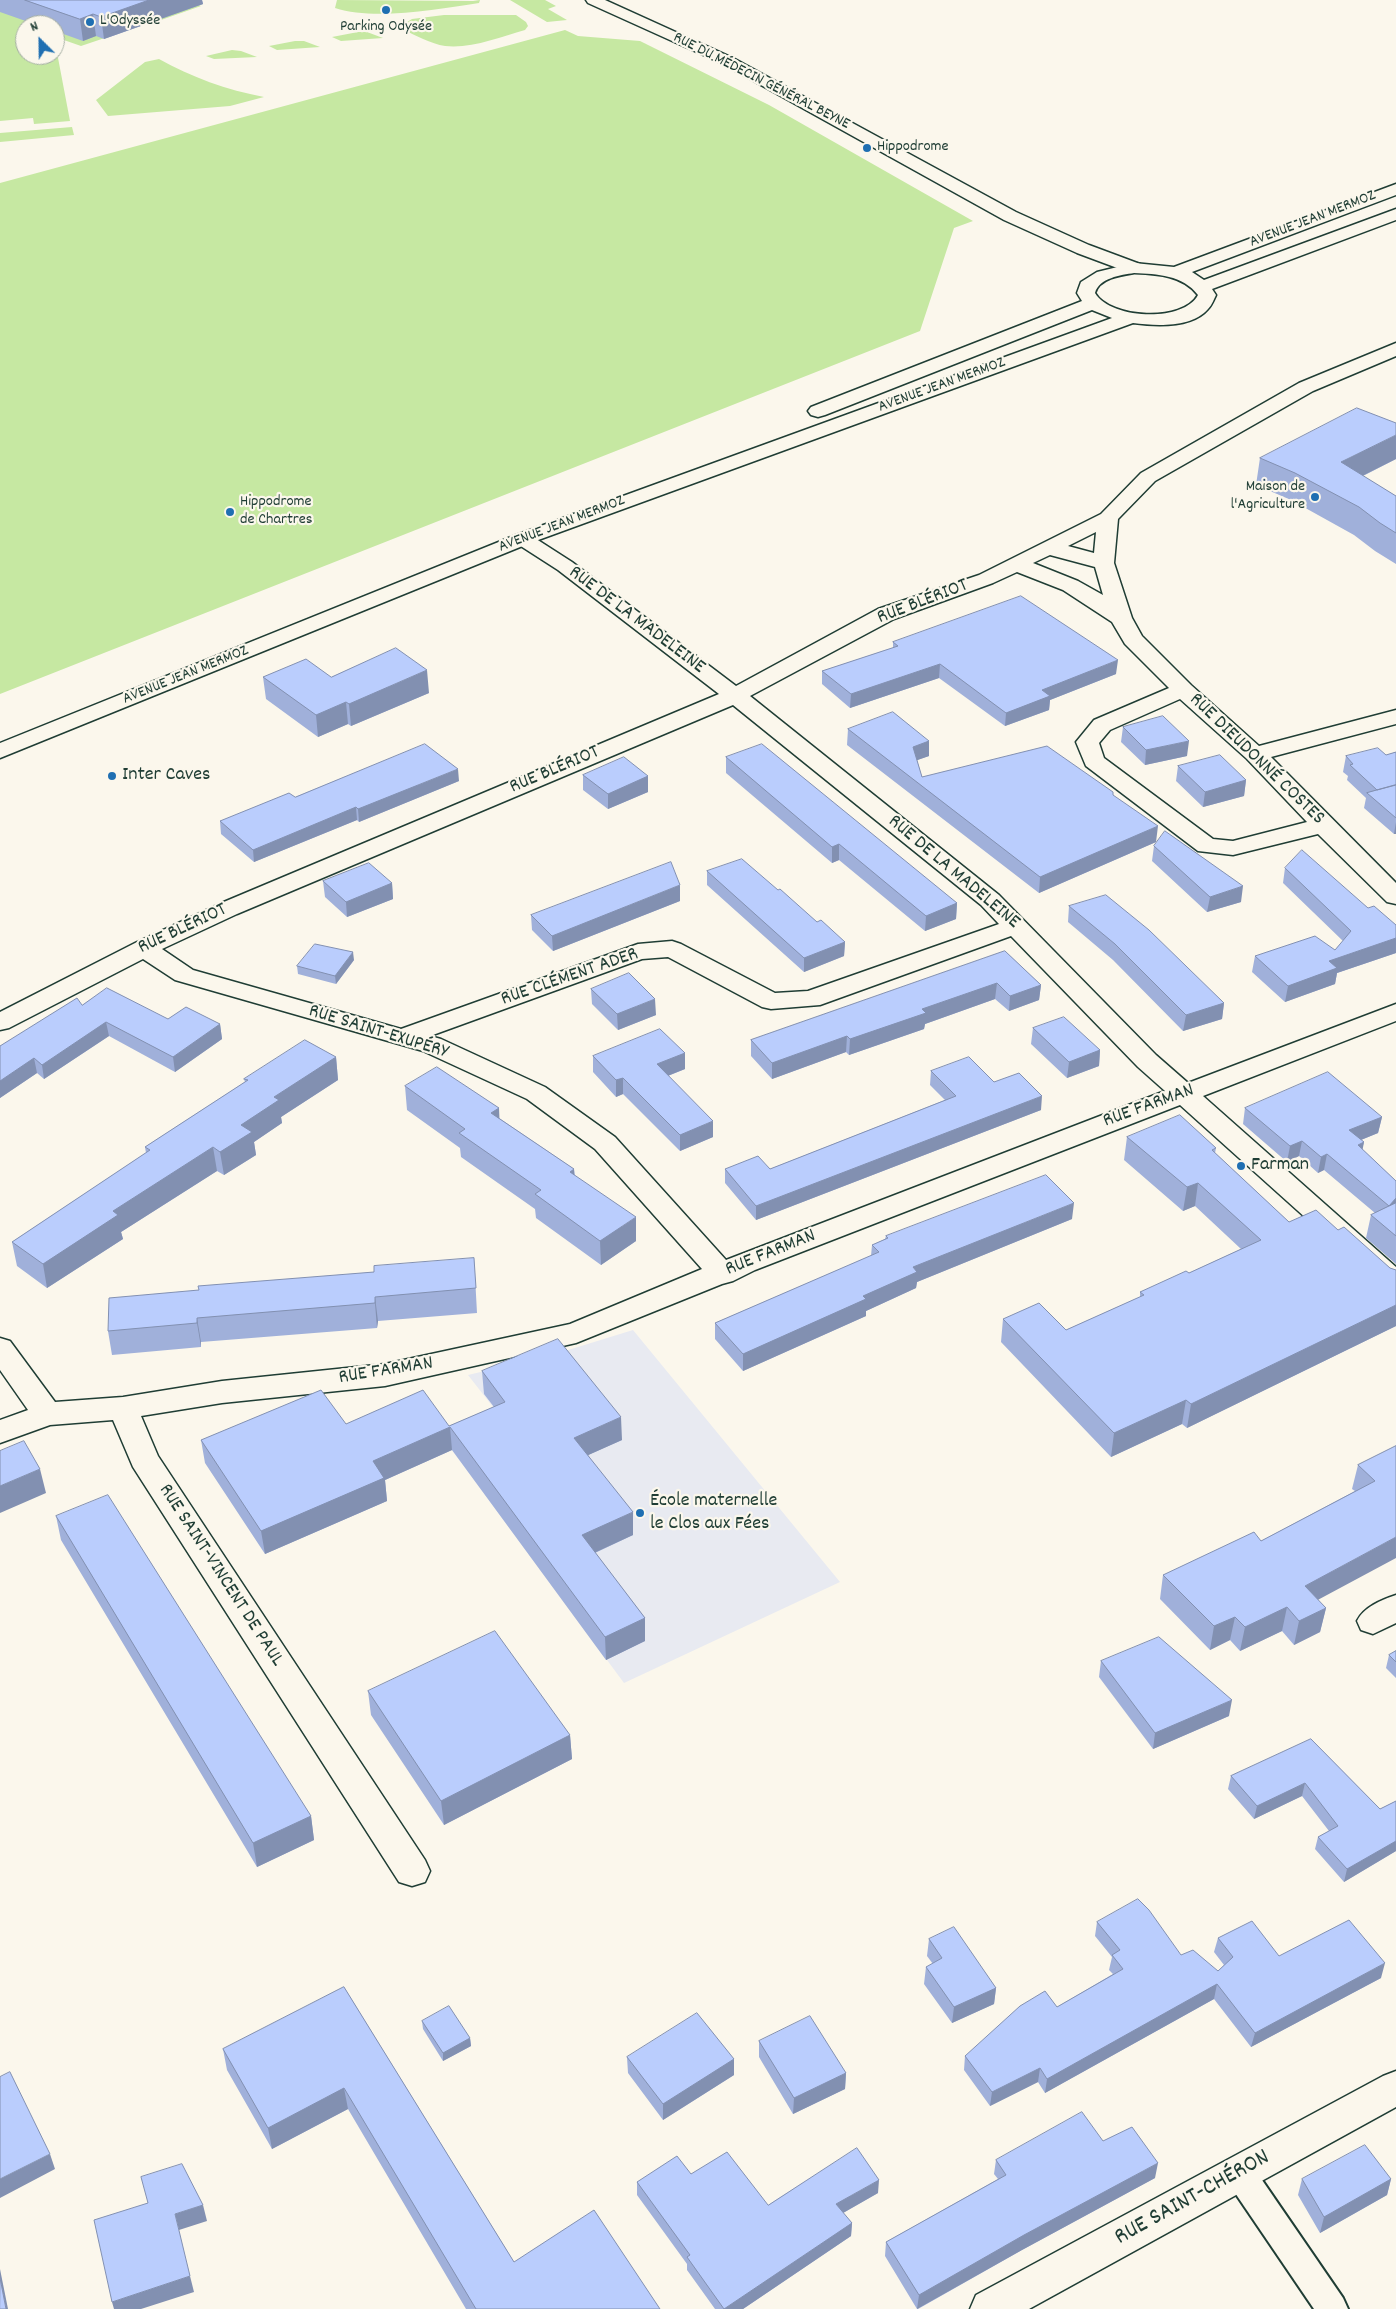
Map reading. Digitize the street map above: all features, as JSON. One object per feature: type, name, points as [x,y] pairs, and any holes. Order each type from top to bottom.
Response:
[{"type":"street","name":"RUE DU MÉDECIN GÉNÉRAL BEYNE","points":[[593,0],[728,61],[1032,227],[1069,251],[1097,277]]},
{"type":"street","name":"AVENUE JEAN MERMOZ","points":[[1174,272],[1396,189]]},
{"type":"street","name":"AVENUE JEAN MERMOZ","points":[[1202,288],[1396,214]]},
{"type":"street","name":"RUE DU MÉDECIN GÉNÉRAL BEYNE","points":[[1032,227],[1134,268]]},
{"type":"street","name":"AVENUE JEAN MERMOZ","points":[[0,734],[1093,303],[1103,309],[1130,318],[1168,319],[1197,310],[1205,303],[1206,295],[1196,282],[1174,272],[1134,268],[1097,277]]},
{"type":"street","points":[[1093,303],[1086,289],[1090,282],[1097,277]]},
{"type":"street","name":"AVENUE JEAN MERMOZ","points":[[0,751],[523,539],[1130,318]]},
{"type":"street","points":[[1108,518],[1148,477],[1306,387],[1396,348]]},
{"type":"street","name":"RUE BLÉRIOT","points":[[0,1022],[146,947],[228,909],[734,696],[886,614],[986,579],[1108,518]]},
{"type":"street","name":"RUE DIEUDONNÉ COSTES","points":[[1108,518],[1104,563],[1121,618],[1133,639],[1183,690],[1255,754],[1396,897]]},
{"type":"street","name":"RUE DE LA MADELEINE","points":[[523,539],[565,566],[734,696],[990,900],[1147,1061],[1396,1283]]},
{"type":"street","points":[[1046,548],[1073,553],[1104,563]]},
{"type":"street","name":"RUE DIEUDONNÉ COSTES","points":[[1014,564],[1056,578],[1083,591],[1121,618]]},
{"type":"street","points":[[1183,690],[1102,725],[1087,742],[1094,761],[1207,846],[1233,848],[1323,825]]},
{"type":"street","points":[[1255,754],[1396,717]]},
{"type":"street","name":"RUE CLÉMENT ADER","points":[[403,1037],[638,952],[672,949],[771,1001],[810,998],[1017,926]]},
{"type":"street","name":"RUE SAINT-EXUPÉRY","points":[[146,947],[150,952],[184,975],[432,1045],[536,1093],[605,1143],[723,1274]]},
{"type":"street","name":"RUE FARMAN","points":[[123,1408],[222,1392],[385,1375],[576,1333],[723,1274],[745,1263],[1396,1012]]},
{"type":"street","points":[[0,1348],[47,1414]]},
{"type":"street","points":[[0,1432],[47,1414],[123,1408]]},
{"type":"street","name":"RUE SAINT-VINCENT DE PAUL","points":[[123,1408],[144,1459],[412,1871]]},
{"type":"street","name":"RUE SAINT-CHÉRON","points":[[990,2309],[1396,2088]]},
{"type":"street","points":[[1240,2174],[1332,2309]]},
{"type":"shaded area","name":"École maternelle le Clos aux Fées","points":[[633,1330],[840,1582],[624,1683],[451,1449],[507,1425],[468,1375],[552,1355]]},
{"type":"green space","points":[[0,0],[199,0],[196,1],[203,4],[81,46],[65,40],[65,15],[15,15],[15,65],[59,65],[70,121],[34,124],[33,118],[0,121]]},
{"type":"green space","name":"Parking Odysée","points":[[337,0],[480,0],[479,3],[406,13],[368,14],[335,8]]},
{"type":"green space","points":[[510,0],[545,0],[556,6],[548,9],[567,20],[547,22]]},
{"type":"green space","points":[[444,15],[516,15],[526,22],[528,26],[525,30],[465,46],[445,46],[423,39],[402,29],[402,25],[412,19]]},
{"type":"green space","name":"Hippodrome de Chartres","points":[[565,30],[578,36],[640,41],[769,105],[973,221],[954,228],[920,331],[0,694],[0,183]]},
{"type":"green space","points":[[367,32],[383,38],[341,41],[332,37]]},
{"type":"green space","points":[[304,41],[320,47],[277,50],[269,46]]},
{"type":"green space","points":[[232,50],[257,57],[214,59],[206,56]]},
{"type":"green space","points":[[159,59],[184,72],[210,82],[236,91],[264,97],[230,106],[108,116],[96,100],[145,62]]},
{"type":"green space","points":[[72,127],[74,135],[0,142],[0,133]]},
{"type":"building","points":[[25,0],[149,0],[101,17],[93,14],[80,19]]},
{"type":"building","points":[[1357,408],[1396,423],[1396,435],[1341,462],[1396,496],[1396,533],[1359,507],[1295,473],[1260,458]]},
{"type":"building","points":[[1021,596],[1118,660],[1042,690],[1050,696],[1006,713],[940,664],[851,694],[822,671],[898,646],[893,642]]},
{"type":"building","points":[[396,648],[427,670],[349,704],[346,702],[316,715],[263,677],[306,659],[331,677]]},
{"type":"building","points":[[893,712],[929,741],[913,747],[922,777],[1047,746],[1158,826],[1040,877],[848,729]]},
{"type":"building","points":[[1163,716],[1189,741],[1146,750],[1123,727]]},
{"type":"building","points":[[425,744],[458,769],[358,809],[356,807],[253,850],[220,821],[289,793],[295,797]]},
{"type":"building","points":[[762,744],[957,903],[926,916],[839,844],[832,847],[726,757]]},
{"type":"building","points":[[1378,748],[1386,755],[1396,752],[1396,785],[1377,790],[1350,765],[1353,764],[1346,756]]},
{"type":"building","points":[[1220,755],[1246,780],[1205,792],[1178,766]]},
{"type":"building","points":[[624,757],[648,776],[608,794],[583,775]]},
{"type":"building","points":[[1396,785],[1396,818],[1367,793]]},
{"type":"building","points":[[1165,831],[1243,886],[1210,897],[1154,846]]},
{"type":"building","points":[[1302,850],[1368,908],[1374,906],[1396,925],[1396,938],[1329,961],[1337,968],[1288,986],[1255,956],[1315,936],[1335,950],[1351,931],[1285,868]]},
{"type":"building","points":[[742,859],[817,922],[821,920],[845,942],[804,958],[707,871]]},
{"type":"building","points":[[671,862],[680,885],[552,936],[531,915]]},
{"type":"building","points":[[369,863],[392,883],[346,902],[323,881]]},
{"type":"building","points":[[1106,895],[1149,930],[1224,1003],[1186,1015],[1115,944],[1069,906]]},
{"type":"building","points":[[315,944],[353,952],[335,976],[297,966]]},
{"type":"building","points":[[1005,951],[1041,985],[1010,996],[997,983],[922,1009],[926,1013],[850,1039],[847,1036],[772,1063],[751,1040]]},
{"type":"building","points":[[629,973],[655,999],[617,1014],[591,989]]},
{"type":"building","points":[[107,988],[168,1019],[186,1007],[220,1024],[173,1057],[106,1022],[42,1065],[34,1058],[0,1081],[0,1046],[77,998],[82,1005]]},
{"type":"building","points":[[1064,1017],[1100,1050],[1069,1062],[1033,1028]]},
{"type":"building","points":[[660,1029],[685,1053],[657,1064],[713,1121],[680,1135],[623,1078],[616,1080],[593,1056]]},
{"type":"building","points":[[305,1040],[336,1057],[274,1097],[279,1100],[241,1125],[252,1132],[220,1152],[213,1147],[113,1211],[118,1215],[43,1264],[12,1242],[150,1150],[145,1147],[248,1080],[244,1079]]},
{"type":"building","points":[[969,1057],[994,1082],[1019,1073],[1042,1096],[756,1206],[725,1169],[758,1156],[770,1169],[956,1096],[931,1071]]},
{"type":"building","points":[[437,1067],[499,1108],[491,1113],[574,1169],[570,1172],[636,1217],[600,1241],[535,1194],[541,1190],[459,1133],[465,1129],[405,1086]]},
{"type":"building","points":[[1328,1072],[1382,1117],[1349,1130],[1364,1142],[1358,1145],[1396,1181],[1396,1198],[1389,1206],[1327,1154],[1321,1157],[1302,1141],[1290,1146],[1245,1108]]},
{"type":"building","points":[[1180,1115],[1216,1148],[1212,1150],[1289,1222],[1316,1210],[1338,1230],[1344,1227],[1390,1268],[1396,1270],[1396,1305],[1191,1404],[1186,1400],[1114,1433],[1003,1319],[1039,1303],[1066,1330],[1144,1295],[1140,1292],[1186,1271],[1189,1273],[1261,1240],[1198,1183],[1187,1187],[1127,1137]]},
{"type":"building","points":[[1046,1175],[1074,1203],[913,1267],[917,1272],[863,1296],[866,1299],[743,1354],[715,1323],[879,1252],[872,1245],[888,1238],[886,1236]]},
{"type":"building","points":[[1396,1203],[1396,1236],[1371,1215]]},
{"type":"building","points":[[474,1258],[476,1288],[375,1297],[375,1303],[197,1318],[197,1323],[108,1331],[109,1298],[199,1290],[198,1286],[374,1272],[374,1266]]},
{"type":"building","points":[[558,1339],[621,1417],[574,1438],[633,1512],[582,1535],[645,1618],[605,1637],[450,1427],[373,1461],[384,1478],[261,1531],[201,1440],[321,1390],[346,1424],[423,1390],[449,1426],[505,1402],[482,1371]]},
{"type":"building","points":[[24,1441],[40,1469],[0,1486],[0,1451]]},
{"type":"building","points":[[1396,1446],[1396,1537],[1305,1586],[1326,1608],[1299,1621],[1287,1607],[1245,1627],[1235,1617],[1214,1626],[1163,1575],[1254,1532],[1261,1541],[1375,1481],[1358,1465]]},
{"type":"building","points":[[108,1495],[311,1816],[253,1843],[56,1516]]},
{"type":"building","points":[[495,1631],[570,1735],[441,1801],[368,1691]]},
{"type":"building","points":[[1159,1637],[1232,1700],[1155,1733],[1101,1661]]},
{"type":"building","points":[[1396,1651],[1396,1662],[1389,1655]]},
{"type":"building","points":[[1311,1739],[1380,1809],[1396,1801],[1396,1841],[1347,1869],[1318,1837],[1338,1826],[1305,1783],[1257,1806],[1231,1776]]},
{"type":"building","points":[[1138,1899],[1149,1910],[1181,1955],[1193,1950],[1218,1971],[1233,1957],[1218,1938],[1252,1921],[1279,1956],[1349,1920],[1385,1963],[1255,2033],[1217,1984],[1047,2079],[1040,2068],[992,2092],[965,2056],[1020,2006],[1045,1991],[1057,2007],[1123,1969],[1112,1955],[1120,1950],[1097,1922]]},
{"type":"building","points":[[954,1927],[996,1988],[954,2007],[926,1967],[942,1958],[929,1939]]},
{"type":"building","points":[[344,1987],[514,2262],[594,2210],[660,2309],[476,2309],[344,2088],[268,2128],[223,2049]]},
{"type":"building","points":[[449,2006],[470,2038],[443,2053],[422,2021]]},
{"type":"building","points":[[697,2013],[734,2059],[663,2104],[627,2057]]},
{"type":"building","points":[[810,2016],[846,2073],[794,2098],[759,2041]]},
{"type":"building","points":[[10,2072],[50,2154],[0,2179],[0,2077]]},
{"type":"building","points":[[1082,2112],[1103,2141],[1132,2127],[1158,2163],[1024,2235],[919,2295],[886,2242],[1006,2175],[996,2160]]},
{"type":"building","points":[[1365,2145],[1391,2179],[1324,2217],[1302,2179]]},
{"type":"building","points":[[857,2148],[879,2180],[836,2204],[852,2223],[724,2309],[687,2257],[690,2255],[637,2182],[677,2156],[691,2174],[727,2152],[768,2205]]},
{"type":"building","points":[[182,2164],[203,2205],[175,2214],[190,2276],[112,2302],[94,2220],[148,2203],[141,2177]]},
{"type":"building","points":[[0,2278],[6,2309],[0,2309]]},
{"type":"place","name":"Parking Odysée","points":[[386,10]]},
{"type":"place","name":"L'Odyssée","points":[[90,22]]},
{"type":"place","name":"Hippodrome","points":[[867,148]]},
{"type":"place","name":"Maison de l'Agriculture","points":[[1315,497]]},
{"type":"place","name":"Hippodrome de Chartres","points":[[230,512]]},
{"type":"place","name":"Inter Caves","points":[[112,776]]},
{"type":"place","name":"Farman","points":[[1241,1166]]},
{"type":"place","name":"École maternelle le Clos aux Fées","points":[[640,1513]]}]
